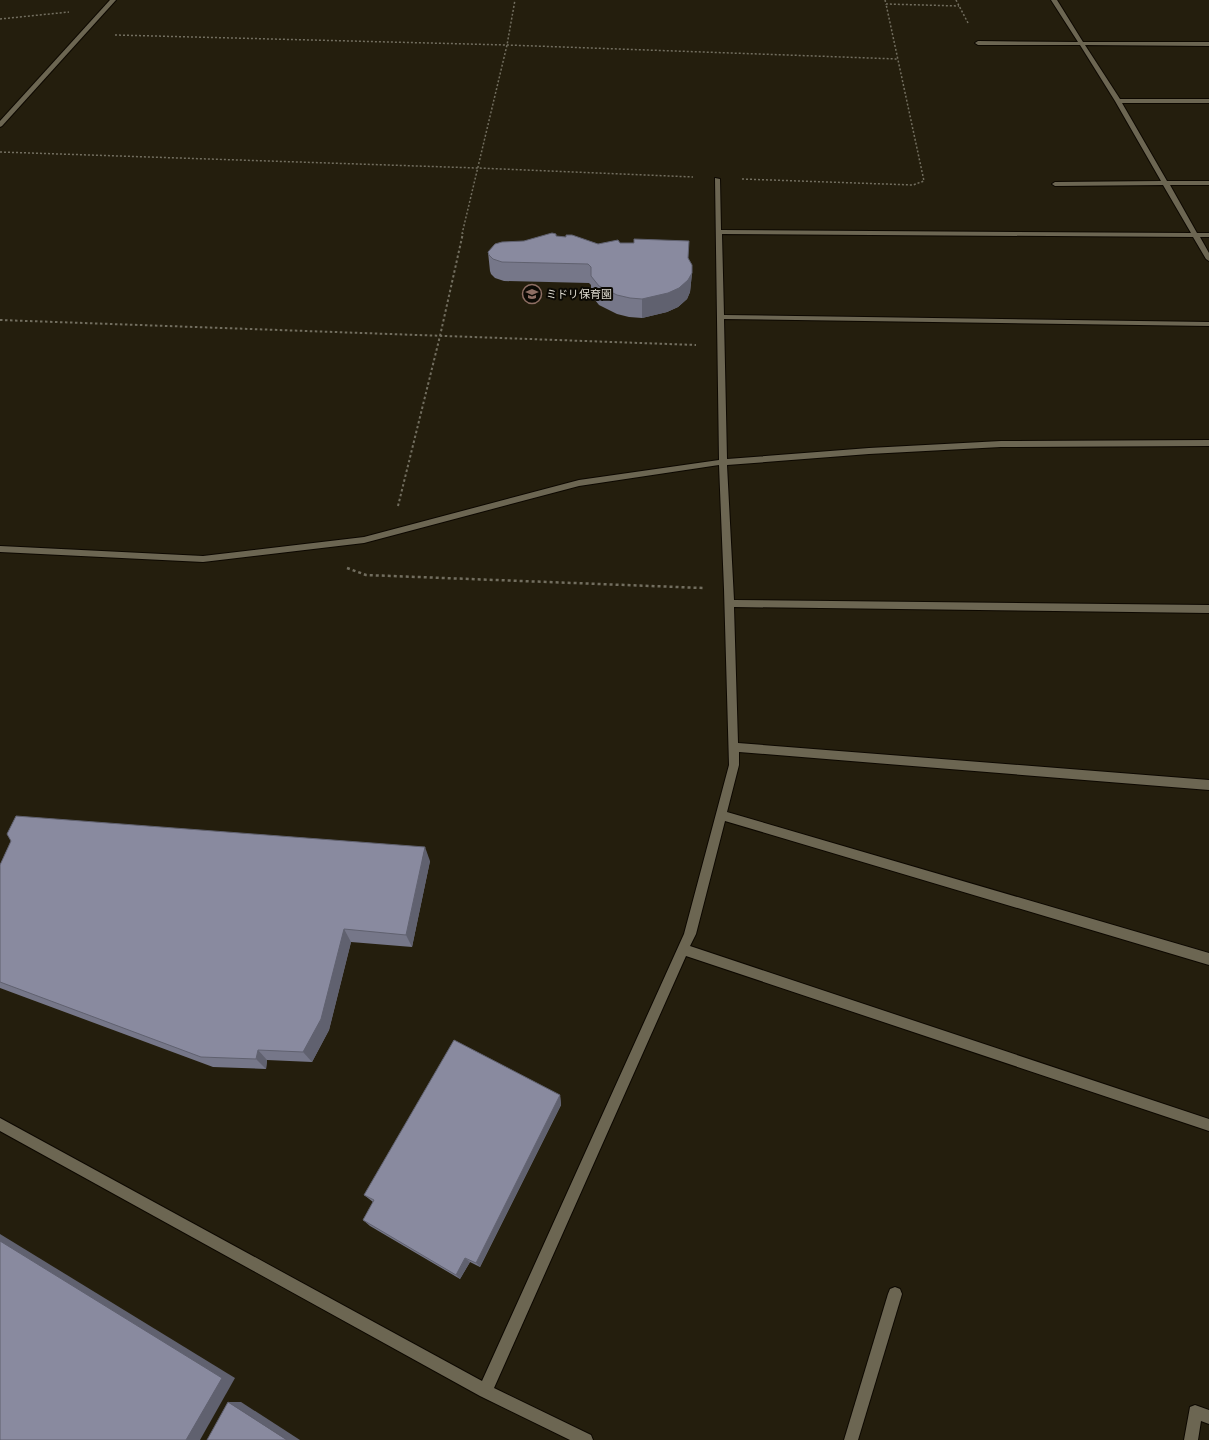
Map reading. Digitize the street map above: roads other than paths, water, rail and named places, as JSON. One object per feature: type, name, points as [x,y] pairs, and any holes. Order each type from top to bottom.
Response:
[{"type":"street","points":[[0,125],[113,0]]},
{"type":"street","points":[[1054,0],[1118,100],[1209,259]]},
{"type":"street","points":[[978,43],[1209,44]]},
{"type":"street","points":[[1118,100],[1209,101]]},
{"type":"street","points":[[485,1391],[690,934],[734,765],[730,603],[723,462],[717,178]]},
{"type":"street","points":[[1055,184],[1165,182],[1209,183]]},
{"type":"street","points":[[718,232],[1209,235]]},
{"type":"street","points":[[720,317],[1209,324]]},
{"type":"street","points":[[0,549],[202,560],[364,540],[579,483],[723,462],[869,451],[1000,444],[1209,443]]},
{"type":"street","points":[[730,603],[1209,609]]},
{"type":"street","points":[[733,747],[1209,785]]},
{"type":"street","points":[[721,815],[1209,959]]},
{"type":"street","points":[[683,949],[1209,1125]]},
{"type":"street","points":[[0,1124],[485,1391],[586,1440]]},
{"type":"street","points":[[851,1440],[895,1294]]},
{"type":"street","points":[[1191,1440],[1195,1412],[1209,1417]]},
{"type":"place","name":"ミドリ保育園","points":[[532,294]]}]
